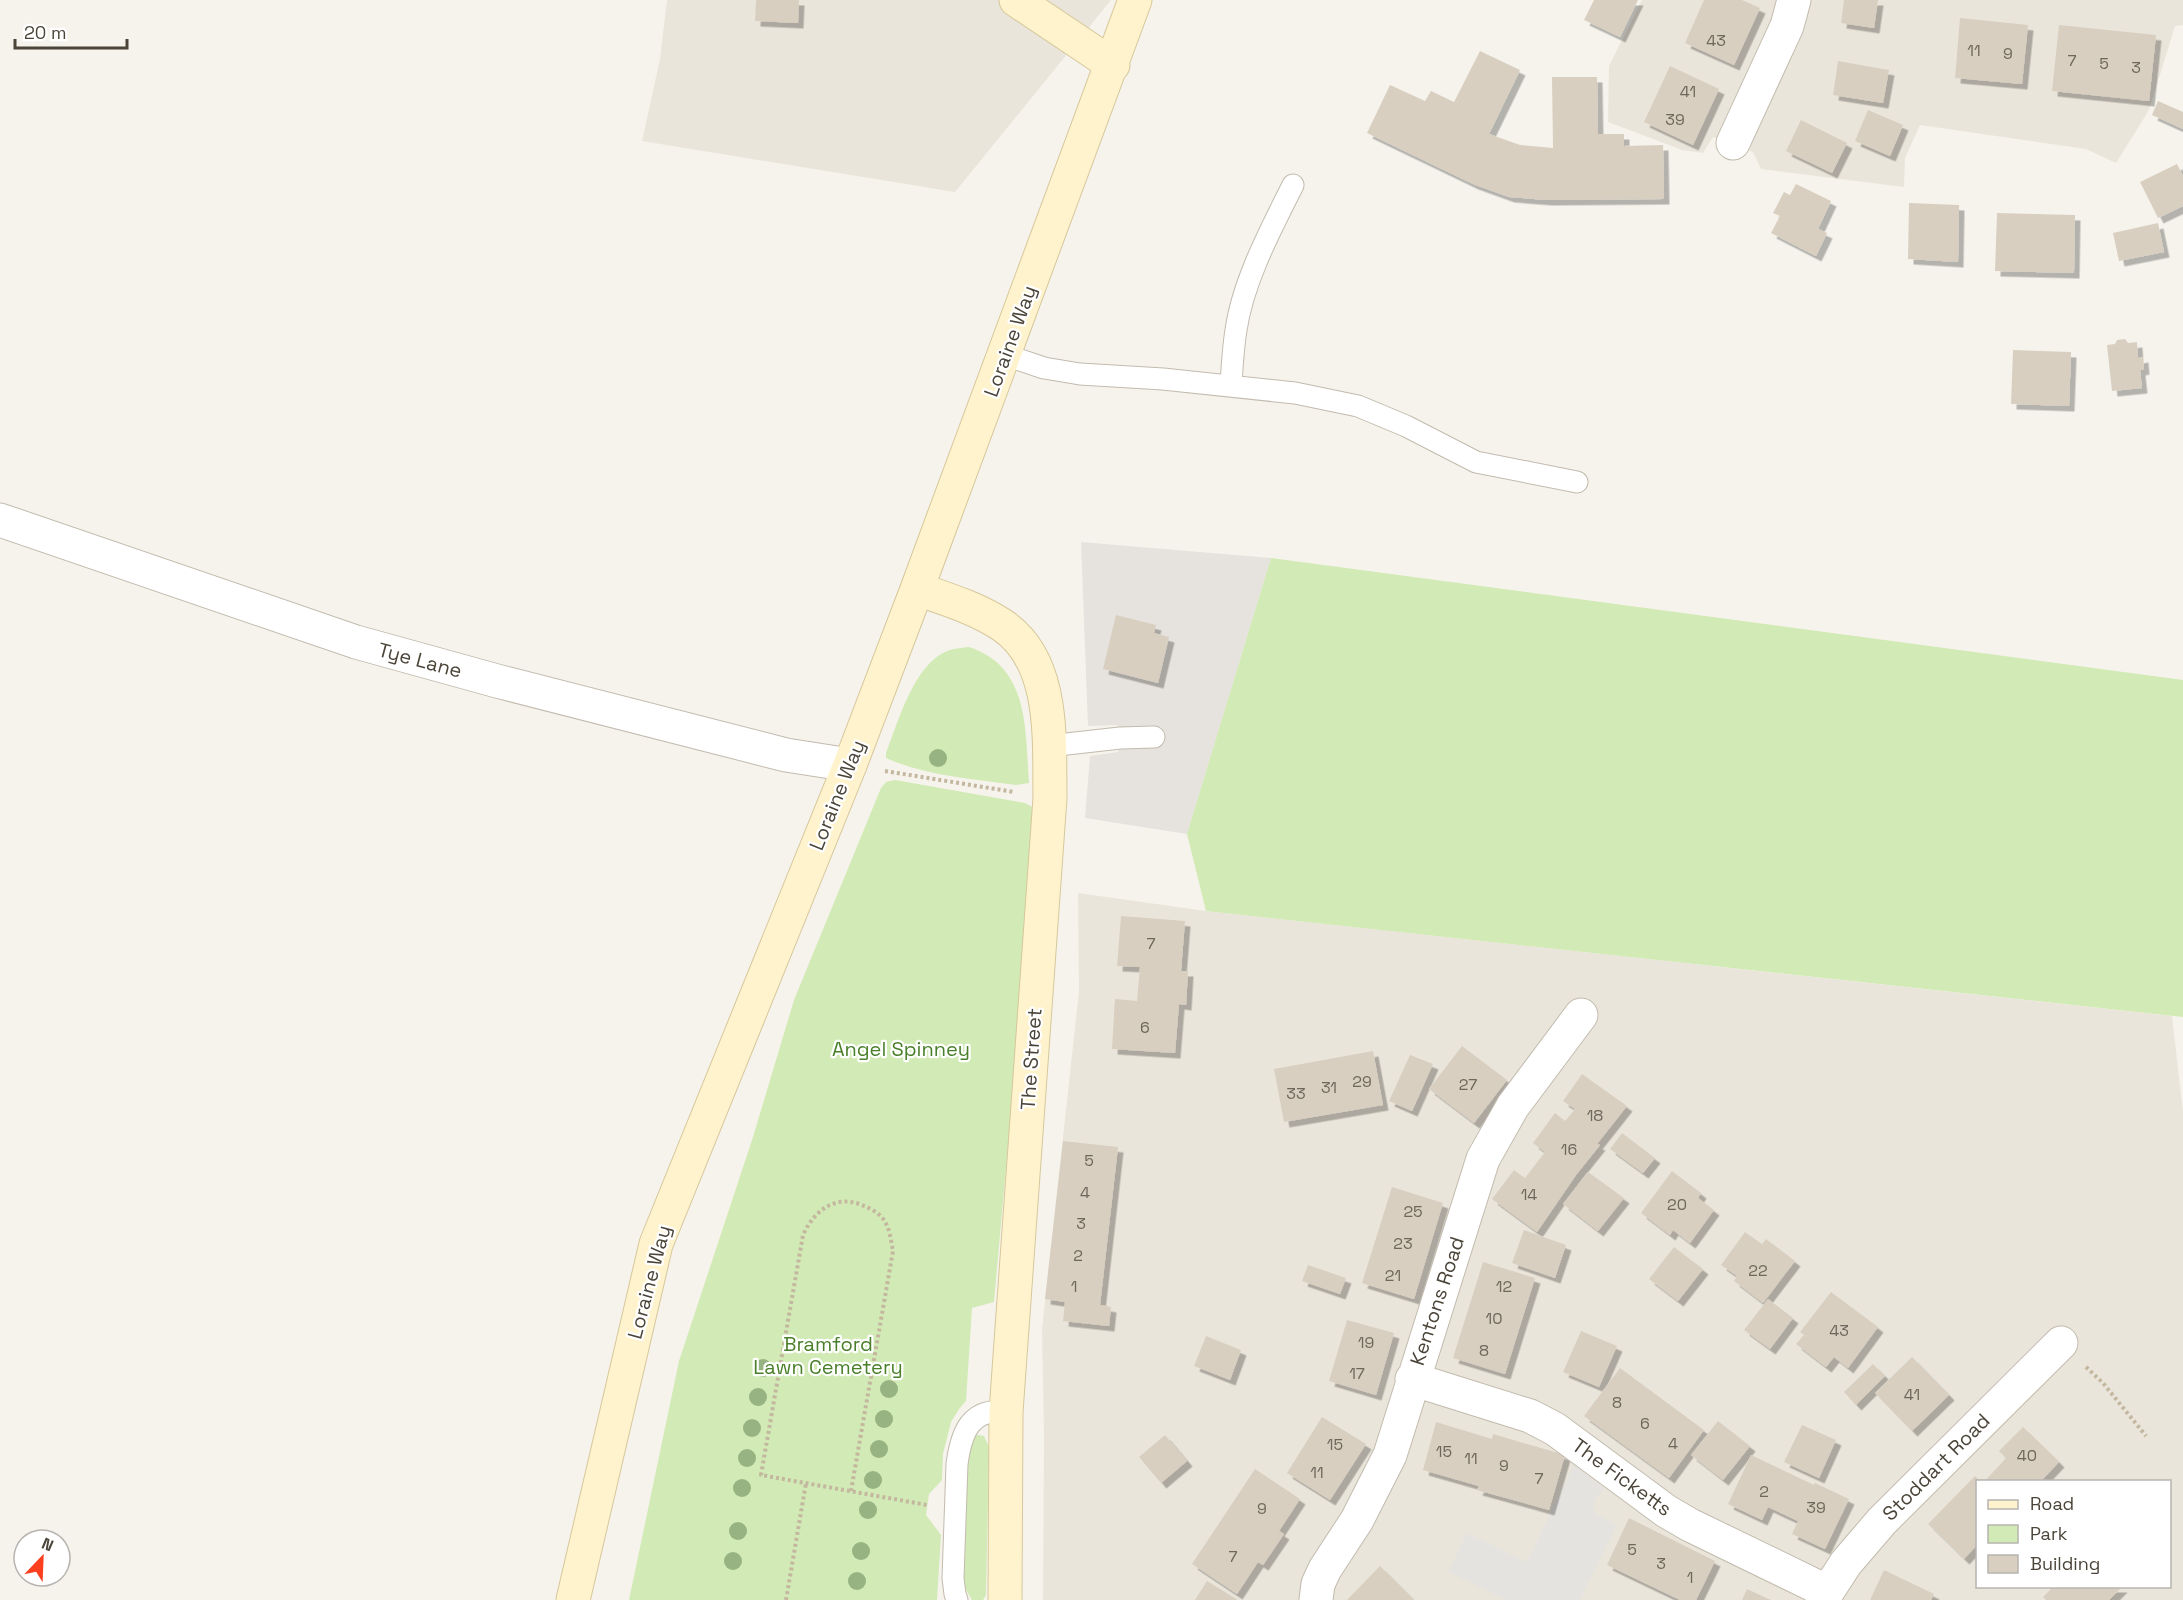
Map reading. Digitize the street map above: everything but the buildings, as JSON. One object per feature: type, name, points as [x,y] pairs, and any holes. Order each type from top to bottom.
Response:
[{"type":"main road","points":[[1016,0],[1113,65]]},
{"type":"main road","name":"Loraine Way","points":[[573,1600],[656,1244],[918,589],[1136,0]]},
{"type":"main road","name":"The Street","points":[[918,589],[984,614],[1004,626],[1029,651],[1038,670],[1042,688],[1049,746],[1050,798],[1006,1412],[1005,1600]]},
{"type":"street","points":[[1733,143],[1787,26],[1794,0]]},
{"type":"street","name":"Tye Lane","points":[[0,520],[356,642],[497,681],[786,755],[849,765]]},
{"type":"street","name":"Kentons Road","points":[[1316,1600],[1318,1584],[1325,1569],[1357,1520],[1390,1455],[1483,1159],[1513,1106],[1581,1015]]},
{"type":"street","name":"Stoddart Road","points":[[1824,1596],[1882,1521],[2061,1343]]},
{"type":"street","name":"The Ficketts","points":[[1412,1379],[1530,1416],[1555,1429],[1666,1511],[1824,1596]]},
{"type":"lane","points":[[1231,385],[1236,329],[1246,291],[1268,235],[1293,185]]},
{"type":"lane","points":[[1005,355],[1044,368],[1080,374],[1231,385],[1295,393],[1358,406],[1407,426],[1476,462],[1577,482]]},
{"type":"lane","points":[[1049,746],[1120,738],[1154,737]]},
{"type":"lane","points":[[957,1600],[953,1578],[957,1464],[962,1438],[975,1419],[986,1412],[1006,1412]]},
{"type":"path","points":[[849,765],[1050,798]]},
{"type":"path","points":[[851,1491],[893,1251],[891,1236],[884,1220],[871,1208],[853,1201],[836,1202],[820,1210],[809,1222],[803,1235],[761,1475],[851,1491],[956,1508]]},
{"type":"path","points":[[2061,1343],[2103,1383],[2146,1436]]},
{"type":"path","points":[[786,1600],[806,1483]]},
{"type":"shaded area","points":[[667,0],[1111,0],[955,192],[642,141],[660,59]]},
{"type":"shaded area","points":[[1642,0],[2183,0],[2183,25],[2175,26],[2149,110],[2116,163],[2086,149],[1920,125],[1905,158],[1904,187],[1761,169],[1753,152],[1713,137],[1703,153],[1682,150],[1608,122],[1609,66]]},
{"type":"shaded area","points":[[1081,542],[1271,558],[1187,834],[1085,818],[1090,756],[1118,752],[1120,738],[1117,725],[1088,726]]},
{"type":"shaded area","points":[[1078,893],[1206,911],[2172,1016],[2183,1112],[2183,1600],[1043,1600],[1042,1329],[1079,991]]},
{"type":"shaded area","points":[[1574,1465],[1604,1488],[1594,1501],[1594,1512],[1617,1525],[1580,1600],[1507,1600],[1448,1572],[1467,1533],[1527,1562]]},
{"type":"green space","points":[[1271,558],[2183,680],[2183,1017],[1206,911],[1187,834]]},
{"type":"green space","points":[[969,647],[989,656],[1004,669],[1014,685],[1024,722],[1029,783],[1016,785],[950,776],[917,769],[886,758],[902,710],[917,679],[937,657],[950,650]]},
{"type":"green space","points":[[895,780],[1025,803],[1034,808],[1037,819],[994,1302],[972,1308],[966,1401],[951,1422],[943,1454],[942,1480],[929,1494],[926,1515],[941,1535],[937,1600],[629,1600],[679,1361],[753,1137],[794,1000],[881,788],[886,782]]},
{"type":"green space","points":[[974,1436],[984,1436],[989,1447],[986,1595],[983,1600],[972,1600],[963,1579],[966,1455]]},
{"type":"park label","name":"Angel Spinney","points":[[901,1049]]},
{"type":"park label","name":"Bramford Lawn Cemetery","points":[[828,1356]]}]
